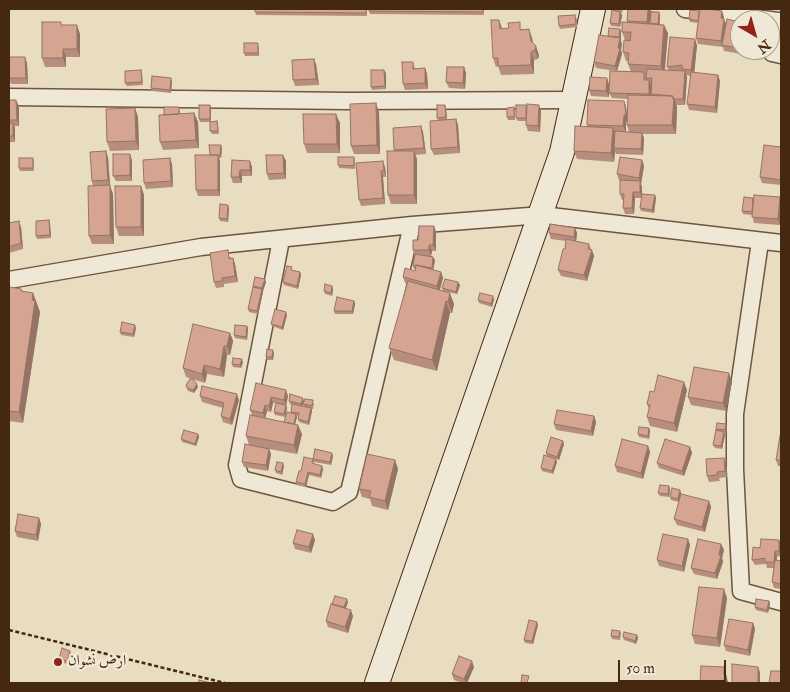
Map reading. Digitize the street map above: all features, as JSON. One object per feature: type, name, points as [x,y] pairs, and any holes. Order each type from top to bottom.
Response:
[{"type":"street","points":[[377,683],[542,215],[562,152],[593,9]]},
{"type":"street","points":[[685,9],[778,20],[772,54],[781,55]]},
{"type":"street","points":[[9,96],[349,101],[573,100]]},
{"type":"street","points":[[9,280],[201,248],[412,225],[542,215],[781,243]]},
{"type":"street","points":[[281,240],[236,465],[241,479],[333,502],[349,492],[412,225]]},
{"type":"street","points":[[760,242],[734,414],[741,591],[781,602]]},
{"type":"path","points":[[9,630],[225,683]]},
{"type":"building","points":[[255,9],[366,9],[366,13],[255,12]]},
{"type":"building","points":[[369,9],[483,9],[483,12],[369,11]]},
{"type":"building","points":[[628,9],[648,9],[647,22],[627,21]]},
{"type":"building","points":[[700,9],[722,11],[721,18],[724,19],[721,41],[696,38]]},
{"type":"building","points":[[612,10],[620,12],[619,24],[610,23]]},
{"type":"building","points":[[690,10],[699,11],[698,21],[689,19]]},
{"type":"building","points":[[651,12],[659,12],[658,24],[650,23]]},
{"type":"building","points":[[575,15],[576,24],[559,26],[558,16]]},
{"type":"building","points":[[727,19],[730,20],[730,46],[722,45]]},
{"type":"building","points":[[491,20],[499,20],[500,29],[509,28],[508,23],[520,22],[520,30],[529,29],[531,41],[536,46],[535,50],[531,52],[531,65],[498,66],[498,58],[493,58]]},
{"type":"building","points":[[42,22],[61,22],[61,25],[77,25],[77,49],[63,49],[63,58],[42,58]]},
{"type":"building","points":[[622,22],[664,25],[661,66],[628,64],[629,53],[623,52],[624,40],[630,41],[631,32],[622,32]]},
{"type":"building","points":[[609,28],[620,29],[619,37],[608,36]]},
{"type":"building","points":[[599,35],[620,38],[618,48],[620,48],[615,66],[594,62]]},
{"type":"building","points":[[670,37],[695,39],[691,70],[682,69],[682,65],[667,67]]},
{"type":"building","points":[[244,43],[258,43],[258,53],[244,53]]},
{"type":"building","points":[[9,57],[25,57],[26,78],[9,78]]},
{"type":"building","points":[[314,59],[316,79],[293,80],[292,60]]},
{"type":"building","points":[[402,62],[413,62],[413,69],[425,68],[425,83],[403,84]]},
{"type":"building","points":[[447,67],[464,67],[463,83],[446,82]]},
{"type":"building","points":[[647,69],[685,71],[683,99],[673,99],[673,96],[651,94],[652,78],[646,78]]},
{"type":"building","points":[[141,70],[142,82],[125,83],[125,71]]},
{"type":"building","points":[[371,70],[384,70],[385,86],[371,87]]},
{"type":"building","points":[[610,71],[644,72],[644,80],[649,80],[649,94],[609,93]]},
{"type":"building","points":[[691,72],[718,75],[715,107],[687,104]]},
{"type":"building","points":[[152,76],[171,78],[170,90],[151,88]]},
{"type":"building","points":[[590,77],[607,78],[606,91],[589,90]]},
{"type":"building","points":[[628,95],[671,96],[674,98],[672,125],[627,125]]},
{"type":"building","points":[[9,100],[16,100],[17,120],[9,120]]},
{"type":"building","points":[[588,100],[624,101],[626,113],[623,126],[587,125]]},
{"type":"building","points":[[376,103],[377,145],[351,146],[350,104]]},
{"type":"building","points":[[527,104],[539,105],[538,126],[526,125]]},
{"type":"building","points":[[199,105],[210,105],[210,119],[199,119]]},
{"type":"building","points":[[437,105],[445,105],[446,117],[437,118]]},
{"type":"building","points":[[516,105],[526,105],[526,118],[516,118]]},
{"type":"building","points":[[164,107],[179,107],[179,114],[164,115]]},
{"type":"building","points":[[514,107],[514,117],[507,117],[507,108]]},
{"type":"building","points":[[135,108],[136,141],[107,142],[106,109]]},
{"type":"building","points":[[194,113],[196,140],[160,142],[159,115]]},
{"type":"building","points":[[303,114],[336,114],[337,144],[304,144]]},
{"type":"building","points":[[456,119],[458,147],[431,149],[430,121]]},
{"type":"building","points":[[217,121],[218,131],[210,131],[210,122]]},
{"type":"building","points":[[9,123],[13,123],[13,136],[9,136]]},
{"type":"building","points":[[421,126],[424,148],[394,150],[393,128]]},
{"type":"building","points":[[575,126],[613,128],[611,153],[574,151]]},
{"type":"building","points":[[615,131],[642,133],[641,149],[614,148]]},
{"type":"building","points":[[209,145],[221,145],[220,155],[210,155]]},
{"type":"building","points":[[764,145],[781,147],[781,180],[760,177]]},
{"type":"building","points":[[106,151],[108,180],[92,181],[90,152]]},
{"type":"building","points":[[387,151],[414,151],[414,195],[388,195]]},
{"type":"building","points":[[113,154],[130,154],[130,175],[113,176]]},
{"type":"building","points":[[195,155],[218,155],[218,190],[196,190]]},
{"type":"building","points":[[266,155],[283,155],[284,173],[267,174]]},
{"type":"building","points":[[338,157],[354,157],[354,166],[338,165]]},
{"type":"building","points":[[620,157],[642,160],[639,178],[617,174]]},
{"type":"building","points":[[19,158],[33,158],[33,168],[19,168]]},
{"type":"building","points":[[170,158],[171,181],[144,183],[143,160]]},
{"type":"building","points":[[232,160],[250,161],[250,170],[240,170],[239,177],[231,177]]},
{"type":"building","points":[[383,161],[384,171],[381,171],[383,198],[359,200],[356,163]]},
{"type":"building","points":[[620,180],[640,181],[640,192],[633,192],[632,208],[623,208],[624,194],[620,194]]},
{"type":"building","points":[[110,185],[110,235],[89,236],[88,186]]},
{"type":"building","points":[[115,186],[141,186],[141,227],[116,227]]},
{"type":"building","points":[[642,194],[655,195],[652,210],[640,208]]},
{"type":"building","points":[[754,195],[780,197],[778,219],[752,217]]},
{"type":"building","points":[[744,197],[753,198],[752,212],[742,211]]},
{"type":"building","points":[[220,204],[228,205],[227,219],[219,218]]},
{"type":"building","points":[[49,220],[50,235],[36,236],[36,221]]},
{"type":"building","points":[[19,221],[21,243],[9,247],[9,223]]},
{"type":"building","points":[[550,224],[575,228],[574,237],[549,233]]},
{"type":"building","points":[[419,226],[434,226],[433,245],[429,245],[429,250],[413,250],[413,240],[418,240]]},
{"type":"building","points":[[566,239],[589,244],[588,249],[592,250],[584,275],[558,270],[563,249],[565,249]]},
{"type":"building","points":[[228,250],[229,259],[233,258],[235,276],[222,278],[222,281],[214,282],[210,253]]},
{"type":"building","points":[[415,254],[433,257],[432,268],[413,266]]},
{"type":"building","points":[[416,265],[441,272],[437,286],[403,277],[405,268],[415,271]]},
{"type":"building","points":[[287,266],[292,267],[291,270],[300,272],[297,286],[283,282]]},
{"type":"building","points":[[255,277],[265,279],[262,288],[253,286]]},
{"type":"building","points":[[445,279],[458,282],[456,292],[442,288]]},
{"type":"building","points":[[408,281],[450,293],[448,302],[446,301],[432,360],[389,348]]},
{"type":"building","points":[[325,284],[332,286],[331,293],[324,291]]},
{"type":"building","points":[[9,287],[33,293],[32,300],[35,301],[19,412],[9,411]]},
{"type":"building","points":[[253,287],[262,289],[257,311],[248,309]]},
{"type":"building","points":[[480,293],[493,296],[491,304],[478,300]]},
{"type":"building","points":[[337,297],[354,301],[352,311],[334,311]]},
{"type":"building","points":[[275,309],[286,312],[282,327],[271,324]]},
{"type":"building","points":[[122,322],[135,325],[133,334],[120,332]]},
{"type":"building","points":[[193,324],[230,333],[227,346],[224,346],[220,369],[204,365],[202,374],[183,368]]},
{"type":"building","points":[[235,325],[247,326],[246,337],[234,335]]},
{"type":"building","points":[[267,349],[273,350],[272,357],[266,357]]},
{"type":"building","points":[[233,358],[242,359],[240,365],[232,364]]},
{"type":"building","points":[[694,367],[729,373],[723,403],[688,397]]},
{"type":"building","points":[[658,375],[684,382],[674,423],[647,417],[650,405],[647,404],[650,391],[654,392]]},
{"type":"building","points":[[190,379],[193,379],[197,384],[193,390],[187,388],[186,385]]},
{"type":"building","points":[[256,383],[286,390],[284,400],[271,397],[269,406],[265,405],[263,413],[250,410]]},
{"type":"building","points":[[202,386],[237,394],[230,419],[221,416],[224,403],[200,396]]},
{"type":"building","points":[[290,394],[303,398],[301,404],[289,401]]},
{"type":"building","points":[[305,399],[313,400],[312,406],[303,404]]},
{"type":"building","points":[[276,403],[286,405],[284,414],[274,412]]},
{"type":"building","points":[[292,404],[311,408],[308,422],[298,419],[299,413],[291,412]]},
{"type":"building","points":[[557,410],[594,416],[591,431],[554,424]]},
{"type":"building","points":[[287,412],[296,414],[294,424],[284,422]]},
{"type":"building","points":[[250,415],[298,425],[294,445],[246,436]]},
{"type":"building","points":[[717,423],[726,424],[725,430],[716,429]]},
{"type":"building","points":[[639,427],[649,428],[648,436],[638,434]]},
{"type":"building","points":[[184,430],[198,434],[195,444],[181,439]]},
{"type":"building","points":[[716,430],[724,432],[721,446],[713,445]]},
{"type":"building","points":[[780,436],[781,460],[776,460]]},
{"type":"building","points":[[551,437],[563,441],[557,457],[546,453]]},
{"type":"building","points":[[622,439],[648,446],[641,473],[615,466]]},
{"type":"building","points":[[665,439],[690,447],[682,471],[657,463]]},
{"type":"building","points":[[245,444],[269,449],[266,465],[242,462]]},
{"type":"building","points":[[315,449],[332,453],[330,462],[313,459]]},
{"type":"building","points":[[367,454],[395,460],[385,501],[369,497],[371,491],[359,489]]},
{"type":"building","points":[[544,455],[556,459],[552,471],[541,468]]},
{"type":"building","points":[[304,457],[313,459],[312,463],[322,466],[320,475],[308,472],[305,484],[296,482]]},
{"type":"building","points":[[724,458],[725,471],[717,472],[717,475],[707,476],[706,459]]},
{"type":"building","points":[[277,462],[283,463],[281,472],[275,470]]},
{"type":"building","points":[[660,485],[669,486],[668,494],[658,493]]},
{"type":"building","points":[[672,488],[680,490],[678,499],[670,497]]},
{"type":"building","points":[[681,494],[709,501],[702,527],[674,519]]},
{"type":"building","points":[[18,514],[39,518],[36,535],[15,531]]},
{"type":"building","points":[[297,530],[313,534],[309,547],[293,543]]},
{"type":"building","points":[[663,534],[688,539],[682,566],[657,560]]},
{"type":"building","points":[[698,539],[721,544],[719,555],[721,556],[715,573],[691,568]]},
{"type":"building","points":[[761,539],[779,540],[779,551],[775,551],[774,562],[765,562],[765,558],[752,560],[753,547],[760,548]]},
{"type":"building","points":[[775,560],[781,561],[781,584],[772,582]]},
{"type":"building","points":[[699,587],[724,589],[717,638],[692,635]]},
{"type":"building","points":[[335,596],[347,599],[344,607],[332,604]]},
{"type":"building","points":[[756,599],[769,601],[767,610],[755,607]]},
{"type":"building","points":[[331,604],[351,610],[345,627],[326,621]]},
{"type":"building","points":[[729,619],[753,623],[748,650],[724,645]]},
{"type":"building","points":[[529,620],[537,622],[532,641],[524,640]]},
{"type":"building","points":[[612,630],[620,631],[619,637],[611,636]]},
{"type":"building","points":[[624,632],[637,635],[635,641],[623,637]]},
{"type":"building","points":[[62,648],[70,651],[67,661],[59,659]]},
{"type":"building","points":[[459,656],[472,661],[464,679],[452,674]]},
{"type":"building","points":[[732,664],[758,667],[758,683],[732,683]]},
{"type":"building","points":[[701,666],[724,667],[726,683],[700,683]]},
{"type":"building","points":[[771,671],[781,671],[781,683],[769,683]]},
{"type":"building","points":[[522,675],[529,676],[527,683],[521,683]]},
{"type":"building","points":[[199,680],[211,683],[198,683]]},
{"type":"place","name":"ارض نشوان","points":[[58,662]]}]
